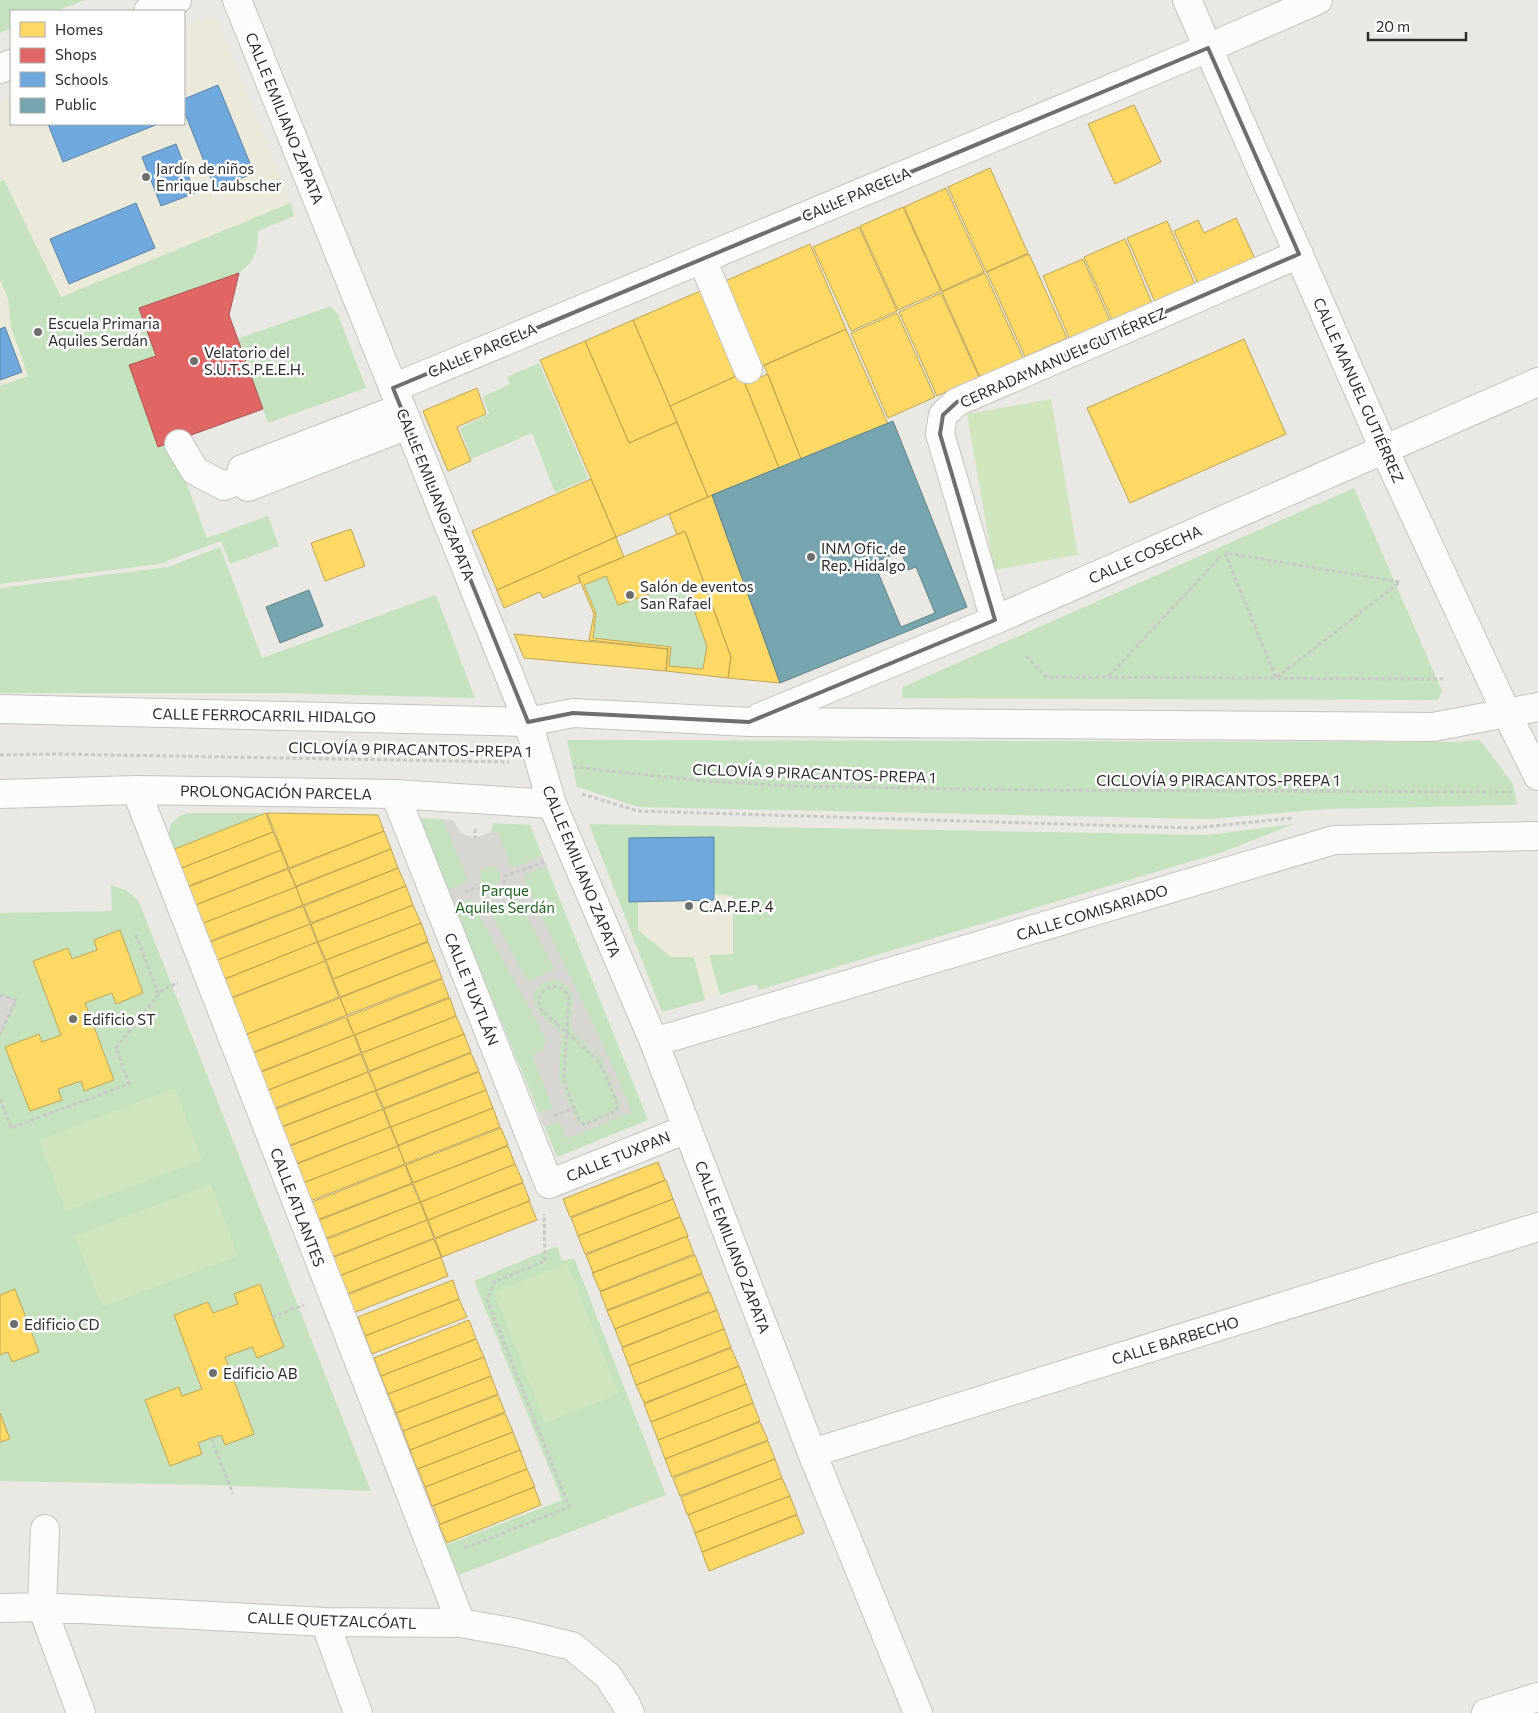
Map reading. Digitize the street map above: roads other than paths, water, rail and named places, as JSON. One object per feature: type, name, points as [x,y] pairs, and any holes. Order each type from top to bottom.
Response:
[{"type":"street","points":[[151,10],[177,0]]},
{"type":"street","name":"CALLE EMILIANO ZAPATA","points":[[237,0],[528,722],[546,784],[654,1042],[812,1453],[918,1713]]},
{"type":"street","name":"CALLE MANUEL GUTIÉRREZ","points":[[1187,0],[1384,449],[1506,712],[1528,784]]},
{"type":"street","name":"CALLE PARCELA","points":[[179,444],[195,471],[224,486],[245,478],[242,469],[401,407],[702,259],[1208,48],[1318,0]]},
{"type":"street","name":"CERRADA MANUEL GUTIÉRREZ","points":[[995,620],[940,434],[943,416],[957,402],[1299,254]]},
{"type":"street","points":[[702,259],[748,369]]},
{"type":"street","name":"CALLE COSECHA","points":[[749,722],[995,620],[1538,382]]},
{"type":"street","name":"CALLE FERROCARRIL HIDALGO","points":[[0,709],[528,722],[573,713],[749,722],[1433,727],[1538,707]]},
{"type":"street","name":"PROLONGACIÓN PARCELA","points":[[0,794],[136,790],[395,794],[546,784]]},
{"type":"street","name":"CALLE ATLANTES","points":[[136,790],[461,1623]]},
{"type":"street","name":"CALLE TUXTLÁN","points":[[395,794],[549,1184]]},
{"type":"street","name":"CALLE COMISARIADO","points":[[654,1042],[1334,840],[1538,836]]},
{"type":"street","name":"CALLE TUXPAN","points":[[549,1184],[687,1129]]},
{"type":"street","name":"CALLE BARBECHO","points":[[812,1453],[1538,1227]]},
{"type":"street","points":[[45,1529],[42,1608],[81,1713]]},
{"type":"street","name":"CALLE QUETZALCÓATL","points":[[0,1608],[42,1608],[326,1622],[461,1623],[517,1633],[572,1646],[608,1676],[630,1713]]},
{"type":"street","points":[[326,1622],[358,1713]]},
{"type":"street","points":[[1486,1713],[1538,1696]]},
{"type":"place","name":"Jardín de niños Enrique Laubscher","points":[[146,177]]},
{"type":"place","name":"Escuela Primaria Aquiles Serdán","points":[[38,332]]},
{"type":"place","name":"Velatorio del S.U.T.S.P.E.E.H.","points":[[194,361]]},
{"type":"place","name":"INM Ofic. de Rep. Hidalgo","points":[[811,557]]},
{"type":"place","name":"Salón de eventos San Rafael","points":[[630,595]]},
{"type":"place","name":"C.A.P.E.P. 4","points":[[689,906]]},
{"type":"place","name":"Edificio ST","points":[[73,1019]]},
{"type":"place","name":"Edificio CD","points":[[14,1324]]},
{"type":"place","name":"Edificio AB","points":[[213,1373]]},
{"type":"park label","name":"Parque Aquiles Serdán","points":[[505,898]]}]
